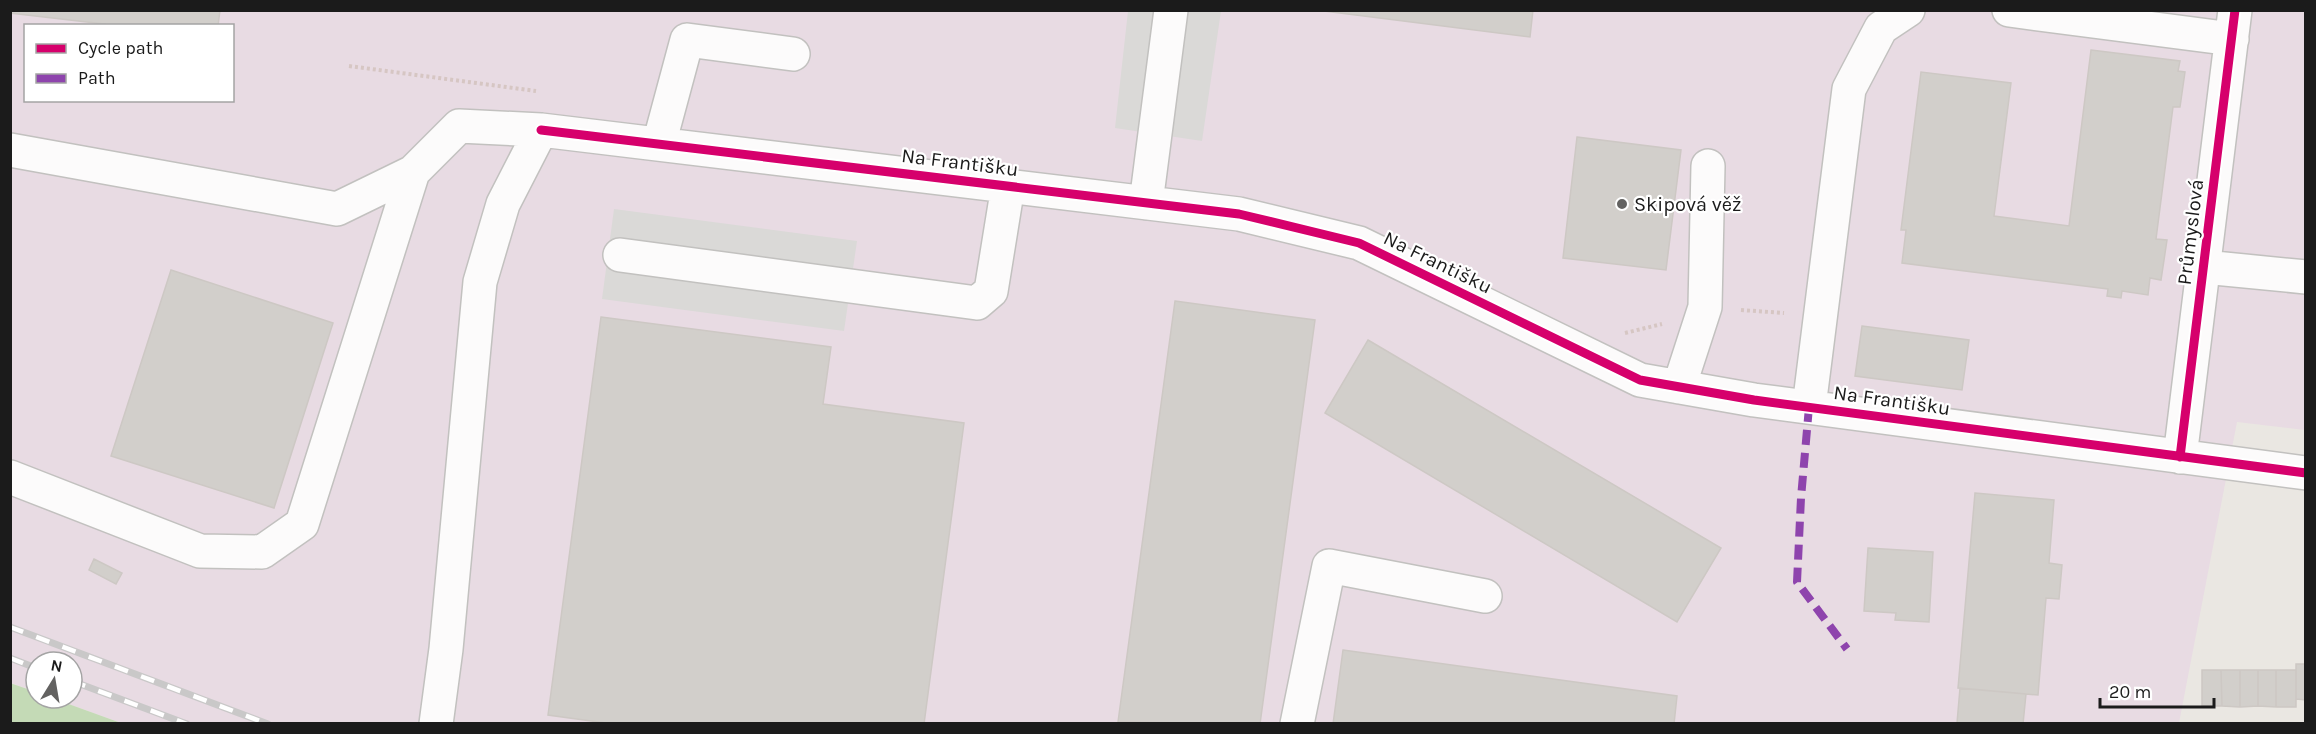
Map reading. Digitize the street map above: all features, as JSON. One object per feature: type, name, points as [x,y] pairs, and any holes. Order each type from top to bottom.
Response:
[{"type":"street","points":[[1146,203],[1171,10]]},
{"type":"street","points":[[1809,407],[1849,89],[1881,28],[1908,10]]},
{"type":"street","points":[[2009,10],[2233,25]]},
{"type":"street","name":"Průmyslová","points":[[2180,457],[2233,25]]},
{"type":"street","points":[[659,144],[687,40],[793,54]]},
{"type":"street","name":"Na Františku","points":[[413,172],[459,126],[542,130],[1239,214],[1359,243],[1640,380],[1809,407],[2306,473]]},
{"type":"street","points":[[436,723],[446,649],[480,282],[503,204],[542,130]]},
{"type":"street","points":[[10,150],[337,209],[413,172]]},
{"type":"street","points":[[1679,387],[1705,308],[1708,166]]},
{"type":"street","points":[[10,477],[200,551],[262,552],[302,524],[413,172]]},
{"type":"street","points":[[620,255],[976,303],[991,291],[1008,186]]},
{"type":"street","points":[[2204,267],[2306,277]]},
{"type":"street","points":[[1297,723],[1329,566],[1485,596]]},
{"type":"shaded area","points":[[10,11],[2305,11],[2305,430],[2237,422],[2179,723],[121,723],[84,710],[84,650],[24,650],[24,688],[11,683]]},
{"type":"shaded area","points":[[1128,11],[1221,11],[1202,141],[1115,128]]},
{"type":"shaded area","points":[[614,209],[857,241],[844,331],[602,299]]},
{"type":"green space","points":[[10,683],[24,688],[24,710],[84,710],[121,723],[11,723]]},
{"type":"building","points":[[10,10],[220,10],[218,24],[104,24],[10,13]]},
{"type":"building","points":[[1316,10],[1533,10],[1530,37]]},
{"type":"building","points":[[2091,50],[2180,61],[2178,71],[2185,72],[2180,107],[2173,107],[2156,239],[2167,240],[2161,280],[2150,278],[2148,295],[2122,291],[2121,298],[2107,296],[2108,289],[1902,263],[1906,230],[1901,230],[1921,72],[2011,83],[1994,216],[2069,226]]},
{"type":"building","name":"Skipová věž","points":[[1577,137],[1681,150],[1666,270],[1563,258]]},
{"type":"building","points":[[171,270],[333,323],[274,508],[111,456]]},
{"type":"building","points":[[1175,301],[1315,320],[1260,724],[1118,722]]},
{"type":"building","points":[[601,317],[831,347],[823,404],[964,423],[924,724],[613,724],[548,715]]},
{"type":"building","points":[[1862,326],[1969,340],[1962,390],[1855,376]]},
{"type":"building","points":[[1368,340],[1721,548],[1677,622],[1325,413]]},
{"type":"building","points":[[1975,493],[2054,500],[2049,563],[2062,565],[2059,599],[2046,598],[2038,695],[1958,688]]},
{"type":"building","points":[[1868,548],[1933,552],[1929,622],[1895,620],[1896,613],[1864,611]]},
{"type":"building","points":[[94,559],[122,573],[116,584],[89,570]]},
{"type":"building","points":[[1343,650],[1677,696],[1674,724],[1333,724]]},
{"type":"building","points":[[2296,664],[2306,664],[2306,700],[2296,699]]},
{"type":"building","points":[[2202,670],[2221,670],[2222,706],[2202,706]]},
{"type":"building","points":[[2221,670],[2240,670],[2240,707],[2222,706]]},
{"type":"building","points":[[2240,670],[2258,670],[2258,706],[2240,707]]},
{"type":"building","points":[[2258,670],[2276,670],[2276,707],[2258,706]]},
{"type":"building","points":[[2276,670],[2296,670],[2296,707],[2276,707]]},
{"type":"building","points":[[1960,688],[2026,694],[2023,724],[1957,723]]},
{"type":"railway","points":[[10,627],[268,724]]},
{"type":"railway","points":[[10,658],[24,663]]},
{"type":"railway","points":[[84,685],[187,724]]},
{"type":"marked path","points":[[1809,407],[1797,582],[1847,649]]},
{"type":"cycle path","points":[[2180,457],[2235,10]]},
{"type":"cycle path","points":[[541,130],[1239,214],[1359,243],[1640,380],[1754,400],[2306,473]]},
{"type":"place","name":"Skipová věž","points":[[1622,204]]}]
